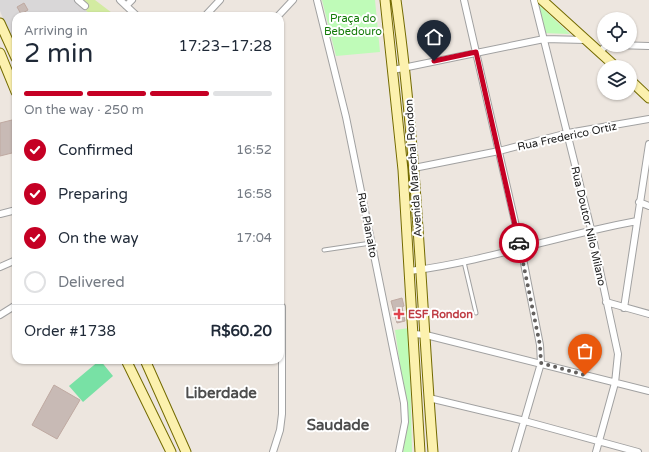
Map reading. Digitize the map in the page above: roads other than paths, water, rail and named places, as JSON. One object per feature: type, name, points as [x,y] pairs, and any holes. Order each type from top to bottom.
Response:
[{"type":"main road","name":"Avenida Marechal Rondon","points":[[385,0],[404,170],[420,452]]},
{"type":"main road","name":"Avenida Marechal Rondon","points":[[396,0],[405,68],[414,168],[433,452]]},
{"type":"main road","points":[[542,0],[597,50]]},
{"type":"main road","points":[[0,23],[12,49]]},
{"type":"main road","points":[[599,52],[608,60]]},
{"type":"main road","points":[[1,58],[12,83]]},
{"type":"main road","points":[[637,87],[649,98]]},
{"type":"main road","points":[[128,364],[171,452]]},
{"type":"main road","points":[[147,364],[186,452]]},
{"type":"street","points":[[78,0],[85,6]]},
{"type":"street","points":[[120,0],[133,12]]},
{"type":"street","points":[[126,6],[132,0]]},
{"type":"street","points":[[209,12],[220,0]]},
{"type":"street","points":[[282,12],[293,0]]},
{"type":"street","name":"Rua Planalto","points":[[317,0],[346,117],[404,403],[405,422],[399,452]]},
{"type":"street","points":[[464,0],[521,248],[540,345],[541,363],[515,452]]},
{"type":"street","name":"Rua Doutor Nilo Milano","points":[[534,0],[568,133],[618,354],[615,383],[596,452]]},
{"type":"street","points":[[393,70],[544,39],[586,40]]},
{"type":"street","points":[[637,46],[649,46]]},
{"type":"street","points":[[1,58],[12,56]]},
{"type":"street","name":"Rua Frederico Ortiz","points":[[414,168],[499,151],[568,133],[649,120]]},
{"type":"street","points":[[624,308],[636,221],[649,144]]},
{"type":"street","points":[[639,202],[649,206]]},
{"type":"street","points":[[0,214],[12,211]]},
{"type":"street","points":[[410,271],[521,248],[591,230],[636,221]]},
{"type":"street","points":[[0,267],[12,262]]},
{"type":"street","points":[[606,302],[649,314]]},
{"type":"street","points":[[0,315],[12,308]]},
{"type":"street","points":[[414,334],[426,335],[649,391]]},
{"type":"street","points":[[273,452],[280,430],[282,414],[282,364]]},
{"type":"street","points":[[429,398],[525,421],[638,452]]},
{"type":"lane","points":[[324,250],[371,243]]},
{"type":"lane","points":[[463,260],[476,313]]},
{"type":"place","name":"ESF Rondon","points":[[399,314]]},
{"type":"district","name":"Liberdade","points":[[221,393]]},
{"type":"district","name":"Saudade","points":[[338,425]]},
{"type":"park label","name":"Praça do Bebedouro","points":[[353,24]]}]
